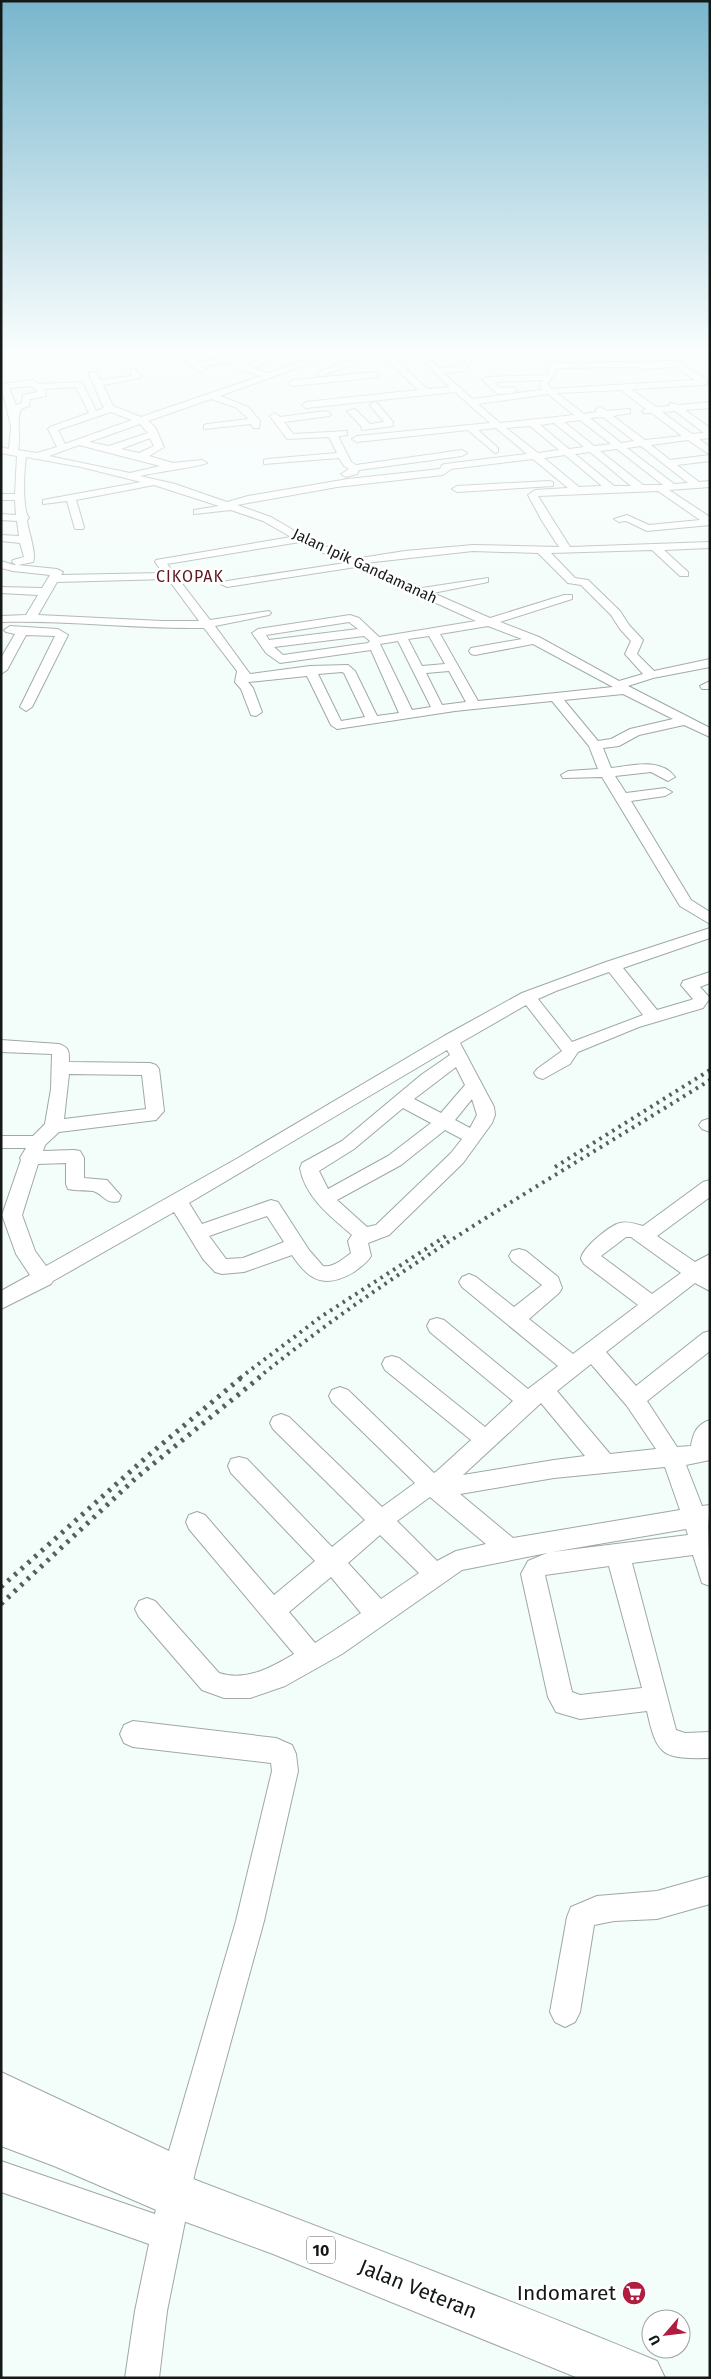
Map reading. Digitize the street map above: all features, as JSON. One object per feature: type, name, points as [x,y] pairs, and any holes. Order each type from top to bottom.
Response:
[{"type":"highway","name":"Jalan Veteran","points":[[1,2124],[59,2146],[173,2200],[273,2231],[640,2378]]},
{"type":"street","points":[[14,465],[24,518],[24,540],[30,557],[29,560],[15,565],[1,589],[45,592]]},
{"type":"street","name":"Jalan Ipik Gandamanah","points":[[82,465],[156,482],[267,519],[301,539],[489,622],[535,640],[683,721],[706,728]]},
{"type":"street","points":[[51,491],[132,476],[168,465]]},
{"type":"street","points":[[289,465],[296,470],[382,478]]},
{"type":"street","points":[[335,465],[344,473],[363,482],[372,491]]},
{"type":"street","points":[[342,465],[344,473]]},
{"type":"street","points":[[198,512],[230,506],[248,498],[305,490],[344,473],[373,465]]},
{"type":"street","points":[[413,465],[422,474]]},
{"type":"street","points":[[363,482],[443,471],[444,468],[466,465]]},
{"type":"street","points":[[475,465],[502,486]]},
{"type":"street","points":[[488,465],[515,467],[520,465]]},
{"type":"street","points":[[548,465],[577,490]]},
{"type":"street","points":[[583,465],[611,489]]},
{"type":"street","points":[[612,465],[640,488]]},
{"type":"street","points":[[643,465],[673,488]]},
{"type":"street","points":[[674,465],[698,486]]},
{"type":"street","points":[[515,467],[535,484]]},
{"type":"street","points":[[443,471],[458,491],[567,482]]},
{"type":"street","points":[[682,473],[701,471]]},
{"type":"street","points":[[46,502],[71,499],[156,482]]},
{"type":"street","points":[[567,550],[547,521],[534,495],[536,493],[640,488],[662,490],[710,484]]},
{"type":"street","points":[[662,490],[710,522]]},
{"type":"street","points":[[1,497],[21,498]]},
{"type":"street","points":[[677,500],[693,498]]},
{"type":"street","points":[[71,499],[79,527]]},
{"type":"street","points":[[1,517],[24,518]]},
{"type":"street","points":[[619,519],[626,518],[646,528],[710,522]]},
{"type":"street","points":[[675,525],[705,545]]},
{"type":"street","points":[[1,538],[24,540]]},
{"type":"street","points":[[256,712],[248,688],[241,682],[243,671],[205,624],[160,562],[301,539]]},
{"type":"street","points":[[227,584],[422,552],[492,544],[567,550],[705,545]]},
{"type":"street","points":[[655,547],[684,574]]},
{"type":"street","points":[[250,548],[262,560]]},
{"type":"street","points":[[541,549],[560,573],[573,582],[586,583],[616,613],[624,626],[637,640],[631,654],[651,675]]},
{"type":"street","points":[[1,564],[57,572],[30,618]]},
{"type":"street","points":[[52,579],[172,576]]},
{"type":"street","points":[[420,592],[484,580]]},
{"type":"street","points":[[390,590],[407,586]]},
{"type":"street","points":[[407,715],[376,644],[355,620],[346,619],[260,631],[258,634],[277,658],[282,659],[376,644],[489,622],[568,597]]},
{"type":"street","points":[[1,620],[26,620],[30,618],[132,625],[205,624],[265,613]]},
{"type":"street","points":[[98,622],[99,636]]},
{"type":"street","points":[[1,629],[58,633],[62,636],[26,707]]},
{"type":"street","points":[[1,670],[7,650],[22,631]]},
{"type":"street","points":[[434,633],[474,706]]},
{"type":"street","points":[[402,638],[438,709]]},
{"type":"street","points":[[475,651],[535,640]]},
{"type":"street","points":[[310,670],[337,725],[389,719],[438,709],[621,687],[651,675],[710,664]]},
{"type":"street","points":[[242,679],[340,667],[347,669],[373,720]]},
{"type":"street","points":[[418,670],[453,667]]},
{"type":"street","points":[[554,696],[595,746],[606,774],[685,903],[710,919]]},
{"type":"street","points":[[595,746],[619,742],[635,732],[683,721]]},
{"type":"street","points":[[568,775],[606,774],[651,768],[659,770],[668,777]]},
{"type":"street","points":[[622,798],[665,792]]},
{"type":"street","points":[[1,1301],[44,1279],[450,1040],[528,997],[612,965],[710,933]]},
{"type":"street","points":[[612,965],[654,1017]]},
{"type":"street","points":[[543,1073],[552,1065],[567,1058],[571,1049],[633,1023],[697,1004],[702,999],[689,984],[710,977]]},
{"type":"street","points":[[528,997],[564,1045],[571,1049]]},
{"type":"street","points":[[198,1232],[271,1206],[295,1246],[321,1274],[326,1274],[352,1263],[361,1256],[358,1241],[364,1235],[382,1230],[427,1189],[473,1138],[486,1115],[485,1107],[450,1040]]},
{"type":"street","points":[[1,1046],[58,1049],[62,1054],[62,1068],[54,1126],[33,1150],[12,1208],[9,1235],[44,1279]]},
{"type":"street","points":[[364,1235],[315,1186],[309,1168],[348,1145],[402,1100],[459,1057]]},
{"type":"street","points":[[54,1126],[150,1116],[155,1111],[150,1069],[62,1068]]},
{"type":"street","points":[[326,1198],[391,1162],[431,1133],[474,1086]]},
{"type":"street","points":[[402,1100],[473,1138]]},
{"type":"street","points":[[1,1142],[33,1150],[74,1156],[76,1158],[75,1185],[99,1185],[112,1196]]},
{"type":"street","points":[[644,1236],[710,1187]]},
{"type":"street","points":[[176,1201],[189,1216],[213,1261],[222,1268],[244,1264],[295,1246]]},
{"type":"street","points":[[272,1612],[333,1563],[382,1520],[438,1481],[536,1395],[592,1350],[652,1305],[705,1272],[636,1231],[624,1229],[591,1254],[591,1258],[652,1305]]},
{"type":"street","points":[[514,1319],[552,1288],[551,1282],[519,1256]]},
{"type":"street","points":[[468,1282],[572,1366]]},
{"type":"street","points":[[437,1326],[536,1395],[605,1464]]},
{"type":"street","points":[[635,1399],[710,1339]]},
{"type":"street","points":[[592,1350],[635,1399],[670,1456],[702,1516],[710,1575]]},
{"type":"street","points":[[392,1364],[486,1440]]},
{"type":"street","points":[[340,1396],[438,1481],[509,1549]]},
{"type":"street","points":[[282,1423],[435,1574]]},
{"type":"street","points":[[438,1481],[463,1485],[554,1469],[705,1452],[703,1437],[710,1429]]},
{"type":"street","points":[[239,1466],[333,1563],[379,1615]]},
{"type":"street","points":[[147,1610],[211,1682],[219,1686],[248,1687],[282,1676],[333,1646],[456,1561],[509,1549],[702,1516]]},
{"type":"street","points":[[197,1522],[312,1657]]},
{"type":"street","points":[[657,1698],[580,1707],[564,1703],[561,1697],[533,1574],[536,1568],[548,1563],[706,1544]]},
{"type":"street","points":[[618,1554],[657,1698],[662,1730],[667,1740],[678,1745],[710,1745]]},
{"type":"street","points":[[133,1734],[276,1751],[283,1754],[285,1759],[285,1770],[250,1921],[173,2200],[142,2378]]},
{"type":"street","points":[[565,2012],[581,1918],[586,1914],[618,1906],[650,1906],[710,1890]]},
{"type":"street","points":[[1,2086],[26,2100],[173,2200]]},
{"type":"street","points":[[1,2176],[173,2200]]},
{"type":"railway","points":[[555,1167],[710,1070]]},
{"type":"railway","points":[[258,1378],[366,1297],[422,1259],[710,1080]]},
{"type":"railway","points":[[240,1378],[322,1316],[449,1234]]},
{"type":"railway","points":[[1,1587],[150,1454],[242,1377]]},
{"type":"railway","points":[[1,1604],[136,1478],[260,1377]]},
{"type":"place","name":"Indomaret","points":[[634,2293]]},
{"type":"district","name":"CIKOPAK","points":[[190,576]]}]
